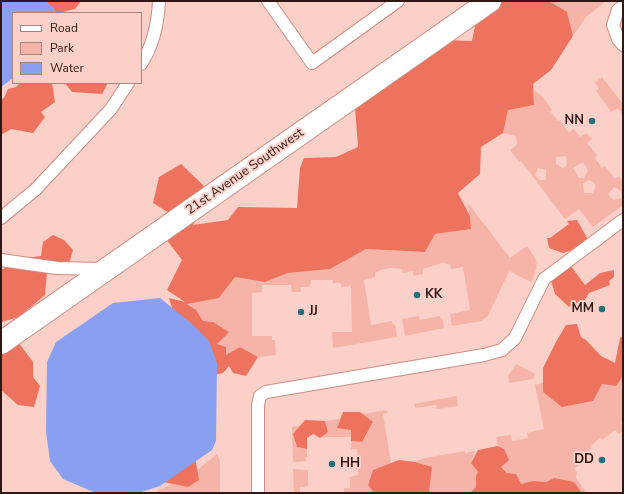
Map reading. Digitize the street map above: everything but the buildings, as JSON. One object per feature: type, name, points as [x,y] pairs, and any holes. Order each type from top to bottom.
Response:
[{"type":"street","name":"21st Avenue Southwest","points":[[1,343],[490,1]]},
{"type":"lane","points":[[142,62],[147,55],[156,25],[159,1]]},
{"type":"lane","points":[[268,1],[312,63],[398,1]]},
{"type":"lane","points":[[623,6],[618,10],[613,25],[618,39],[623,45]]},
{"type":"lane","points":[[1,218],[36,189],[111,109],[127,84]]},
{"type":"lane","points":[[258,493],[258,405],[260,396],[266,392],[484,355],[502,350],[515,338],[544,279],[623,220]]},
{"type":"lane","points":[[1,260],[57,268],[105,270]]},
{"type":"green space","points":[[549,1],[606,1],[586,17],[573,36],[567,12]]},
{"type":"green space","points":[[602,77],[623,104],[623,115],[618,108],[611,112],[596,91],[599,89],[595,83]]},
{"type":"green space","points":[[534,90],[543,97],[552,110],[550,111],[558,121],[560,120],[569,133],[574,129],[580,137],[586,133],[592,139],[587,143],[597,155],[595,158],[602,168],[605,166],[615,179],[619,176],[623,182],[623,205],[593,227],[579,209],[565,219],[521,161],[519,162],[510,150],[517,145],[516,136],[503,133],[508,109],[534,105]],"holes":[[[566,156],[567,165],[563,168],[556,164],[556,157]],[[583,162],[588,170],[584,178],[579,178],[573,168]],[[538,168],[546,170],[546,180],[540,180],[535,175]],[[590,180],[596,185],[593,193],[584,193],[583,183]],[[614,187],[621,191],[622,198],[613,200],[608,194]]]},
{"type":"green space","points":[[468,203],[510,258],[527,246],[534,256],[537,266],[531,282],[509,271],[488,316],[481,321],[452,326],[450,314],[470,310],[463,267],[451,269],[450,264],[442,263],[423,269],[423,274],[414,276],[413,271],[403,273],[402,269],[392,268],[378,271],[375,273],[375,277],[364,280],[371,325],[392,321],[393,325],[395,324],[397,337],[333,348],[332,332],[352,332],[351,286],[341,287],[341,283],[333,283],[333,280],[311,280],[310,287],[301,287],[301,292],[292,292],[291,285],[262,285],[262,292],[252,293],[252,336],[272,336],[272,340],[275,340],[276,355],[258,357],[240,347],[226,356],[216,344],[228,332],[213,322],[203,321],[196,310],[187,303],[219,298],[235,277],[265,282],[288,273],[330,269],[366,249],[425,252],[435,234],[471,229]]},
{"type":"green space","points":[[419,316],[420,320],[440,316],[441,320],[443,319],[444,328],[405,336],[402,319]]},
{"type":"green space","points":[[516,364],[535,374],[533,379],[509,383],[508,376]]},
{"type":"green space","points":[[623,376],[623,421],[621,423],[623,426],[623,431],[619,434],[615,430],[602,440],[600,438],[591,446],[592,448],[579,458],[582,462],[574,469],[577,472],[576,478],[587,493],[582,493],[575,483],[554,478],[546,482],[533,481],[521,484],[501,467],[504,449],[498,446],[496,437],[511,435],[512,441],[528,438],[527,433],[544,429],[535,385],[543,383],[543,392],[602,384],[616,386]]},
{"type":"green space","points":[[457,396],[458,406],[437,409],[436,405],[415,408],[414,404]]},
{"type":"green space","points":[[386,410],[388,413],[383,414],[391,463],[373,470],[368,485],[374,493],[344,493],[344,488],[350,488],[350,477],[358,475],[357,449],[351,449],[351,441],[362,442],[373,423],[362,414]]},
{"type":"green space","points":[[340,419],[337,428],[351,430],[351,437],[319,437],[328,432],[325,421]]},
{"type":"green space","points":[[300,426],[293,434],[297,447],[307,449],[307,457],[305,458],[306,461],[293,462],[292,427]]},
{"type":"green space","points":[[465,451],[465,453],[475,451],[471,463],[478,472],[476,477],[476,487],[470,493],[429,493],[432,467],[415,462],[425,458]]},
{"type":"green space","points":[[217,454],[220,461],[220,493],[157,493],[157,491],[172,484],[188,487],[199,480],[197,470]]},
{"type":"green space","points":[[293,469],[308,470],[308,486],[300,487],[300,493],[294,493]]},
{"type":"shaded area","points":[[45,1],[81,1],[75,9],[55,12]]},
{"type":"shaded area","points":[[497,1],[549,1],[567,12],[573,36],[551,70],[533,84],[534,105],[508,110],[503,133],[481,147],[480,174],[458,193],[470,216],[471,229],[435,234],[425,252],[366,249],[330,269],[288,273],[265,282],[235,277],[219,298],[187,304],[196,310],[203,321],[213,322],[229,332],[217,344],[226,347],[226,355],[240,347],[258,357],[246,376],[233,373],[229,366],[223,373],[204,377],[173,311],[169,298],[185,302],[167,290],[182,260],[166,239],[169,213],[153,203],[159,177],[181,164],[203,185],[203,209],[193,225],[228,220],[238,207],[297,208],[300,168],[304,158],[336,157],[358,147],[355,107],[439,40],[472,41],[477,16]]},
{"type":"shaded area","points":[[19,84],[52,84],[55,102],[41,112],[45,117],[33,133],[11,129],[1,135],[1,99],[4,98],[8,89],[16,87]]},
{"type":"shaded area","points":[[66,84],[107,84],[102,94],[72,92]]},
{"type":"shaded area","points":[[577,220],[587,238],[582,247],[563,253],[549,248],[547,238],[550,238],[569,224],[567,221]]},
{"type":"shaded area","points":[[53,235],[64,240],[73,250],[69,264],[43,264],[47,273],[45,295],[19,317],[1,322],[1,270],[25,258],[41,256],[43,242]]},
{"type":"shaded area","points":[[570,265],[585,285],[600,273],[614,270],[614,277],[609,281],[610,285],[589,293],[583,303],[569,307],[555,294],[550,277]]},
{"type":"shaded area","points":[[577,324],[581,337],[586,340],[601,356],[615,363],[620,338],[623,336],[623,376],[616,386],[602,384],[593,401],[562,407],[543,392],[543,368],[566,325]]},
{"type":"shaded area","points":[[1,337],[18,342],[33,362],[33,377],[40,386],[34,407],[18,405],[1,390]]},
{"type":"shaded area","points":[[343,412],[360,412],[373,422],[362,442],[351,441],[351,430],[337,428]]},
{"type":"shaded area","points":[[305,420],[325,421],[328,432],[320,438],[313,434],[307,438],[307,449],[297,447],[293,434]]},
{"type":"shaded area","points":[[498,446],[504,449],[509,460],[501,467],[507,473],[516,474],[521,484],[533,481],[546,482],[554,478],[575,483],[582,493],[470,493],[476,487],[476,476],[478,472],[471,463],[478,450]]},
{"type":"shaded area","points":[[195,457],[199,480],[188,487],[163,482]]},
{"type":"shaded area","points":[[399,460],[415,462],[432,467],[429,493],[374,493],[368,485],[373,470]]},
{"type":"water","points":[[1,1],[45,1],[55,12],[12,12],[12,79],[1,87]]},
{"type":"water","points":[[160,298],[191,323],[209,341],[217,363],[216,441],[212,450],[160,486],[138,493],[96,493],[63,479],[50,461],[46,432],[47,362],[56,342],[113,303]]},
{"type":"place","name":"NN","points":[[592,121]]},
{"type":"place","name":"KK","points":[[417,295]]},
{"type":"place","name":"MM","points":[[602,309]]},
{"type":"place","name":"JJ","points":[[301,312]]},
{"type":"place","name":"DD","points":[[602,460]]},
{"type":"place","name":"HH","points":[[332,464]]}]
